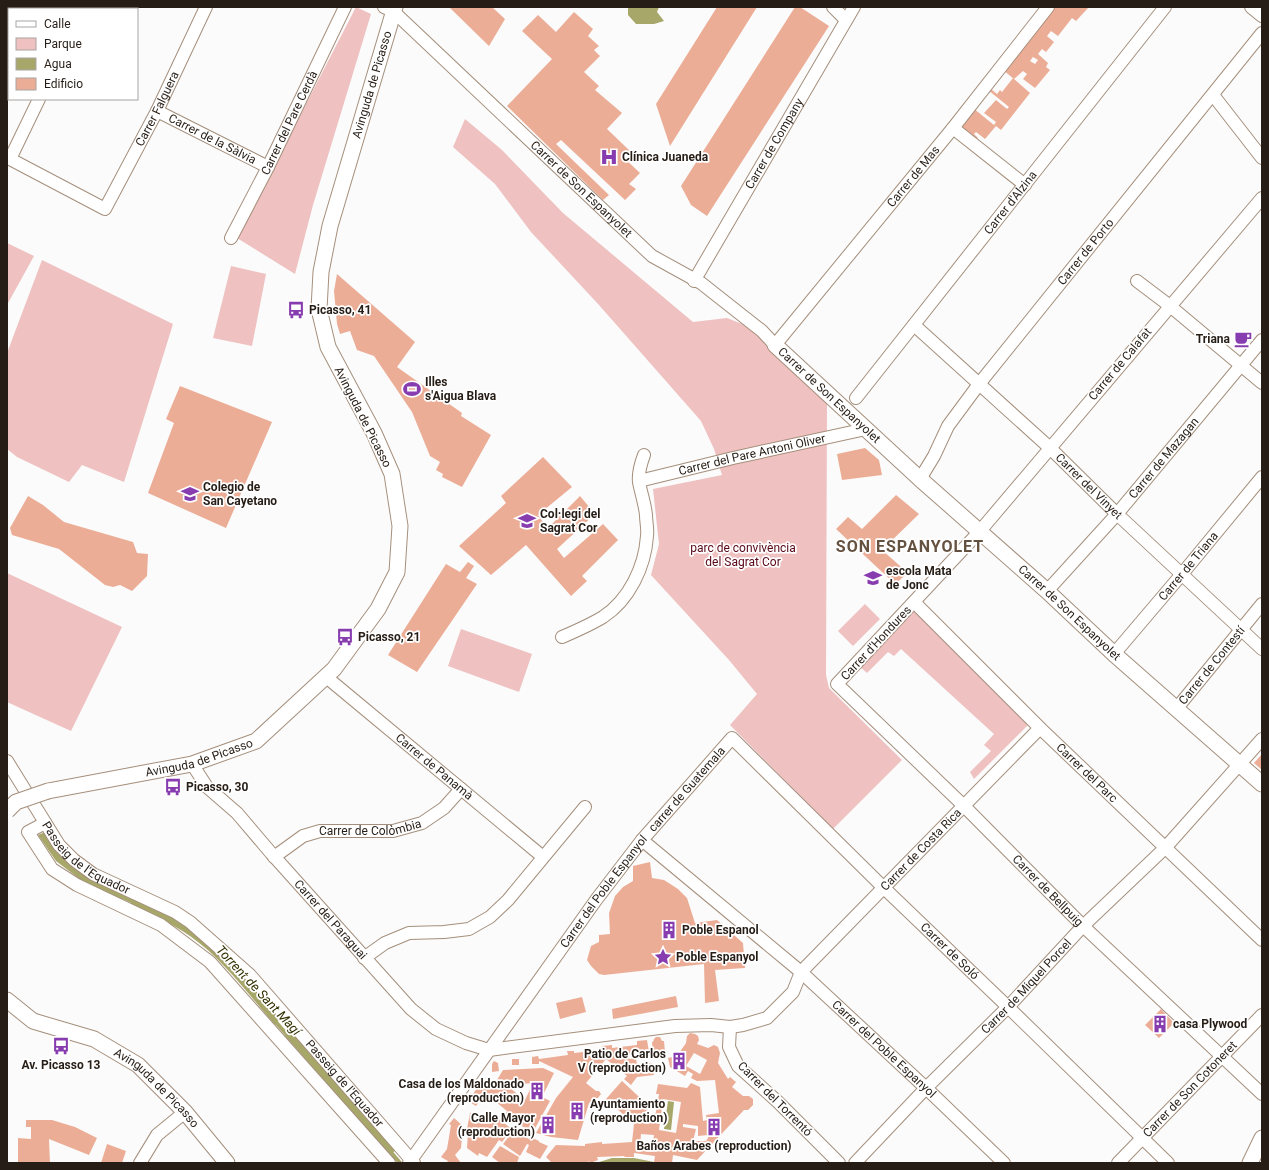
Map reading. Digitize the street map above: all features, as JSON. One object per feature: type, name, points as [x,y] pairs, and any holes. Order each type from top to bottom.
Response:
[{"type":"street","name":"Carrer Falguera","points":[[39,100],[10,158],[105,209],[156,111],[206,7]]},
{"type":"street","name":"Carrer del Pare Cerdà","points":[[231,238],[268,167],[345,7]]},
{"type":"street","points":[[833,7],[846,20]]},
{"type":"street","name":"Carrer de Company","points":[[694,281],[854,7]]},
{"type":"street","name":"Carrer de Mas","points":[[776,345],[953,128],[1048,7]]},
{"type":"street","name":"Carrer d'Alzina","points":[[856,398],[1165,7]]},
{"type":"street","points":[[1251,7],[1262,16]]},
{"type":"street","name":"Carrer de Son Espanyolet","points":[[391,8],[652,256],[701,284],[762,331],[920,479],[1047,591],[1114,654],[1262,784]]},
{"type":"street","name":"Avinguda de Picasso","points":[[7,811],[16,802],[48,791],[192,764],[256,741],[334,669],[378,609],[396,572],[400,526],[392,474],[374,433],[328,347],[319,309],[321,272],[330,226],[391,8]]},
{"type":"street","name":"Carrer de Porto","points":[[920,479],[934,456],[948,426],[979,384],[1262,33]]},
{"type":"street","points":[[1213,95],[1262,158]]},
{"type":"street","name":"Carrer de la Sàlvia","points":[[156,111],[268,167]]},
{"type":"street","points":[[953,128],[1025,185]]},
{"type":"street","name":"Carrer de Calafat","points":[[980,531],[1262,198]]},
{"type":"street","points":[[1136,281],[1170,306],[1262,383]]},
{"type":"street","name":"Carrer del Vinyet","points":[[914,325],[1050,448],[1262,649]]},
{"type":"street","name":"Carrer de Mazagan","points":[[1047,591],[1118,514],[1262,340]]},
{"type":"street","name":"Carrer del Pare Antoni Oliver","points":[[639,481],[733,458],[866,429]]},
{"type":"street","points":[[562,637],[587,626],[604,616],[627,594],[634,583],[642,561],[647,536],[646,513],[639,481],[640,466],[644,455]]},
{"type":"street","name":"Carrer de Triana","points":[[1114,654],[1262,477]]},
{"type":"street","name":"Carrer d'Hondures","points":[[837,684],[980,531]]},
{"type":"street","name":"Carrer del Parc","points":[[914,602],[1040,728],[1262,940]]},
{"type":"street","name":"Carrer de Contestí","points":[[1177,708],[1262,604]]},
{"type":"street","name":"Carrer de Panamà","points":[[325,676],[543,858]]},
{"type":"street","name":"Carrer de Bellpuig","points":[[837,684],[964,806],[1083,926],[1262,1094]]},
{"type":"street","name":"Carrer de Costa Rica","points":[[801,972],[1040,728]]},
{"type":"street","name":"carrer de Guatemala","points":[[642,840],[732,738]]},
{"type":"street","name":"Carrer de Soló","points":[[732,738],[884,888],[1143,1137],[1168,1163]]},
{"type":"street","name":"Carrer de Miquel Porcel","points":[[855,1163],[926,1088],[1008,1007],[1083,926],[1165,848],[1240,766],[1262,739]]},
{"type":"street","points":[[7,761],[45,822]]},
{"type":"street","name":"Carrer del Paraguai","points":[[192,764],[207,787],[237,813],[274,857],[411,1009],[436,1029],[466,1043],[488,1050]]},
{"type":"street","name":"Carrer de Colòmbia","points":[[274,857],[303,836],[320,831],[393,831],[422,823],[444,808],[461,789]]},
{"type":"street","points":[[364,958],[385,942],[409,933],[444,932],[468,929],[490,917],[508,900],[585,807]]},
{"type":"street","name":"Passeig de l'Equador","points":[[389,1163],[283,1029],[250,975],[190,922],[175,912],[93,874],[74,860],[58,845],[45,822],[28,832],[52,869],[77,885],[161,925],[210,962],[283,1029],[411,1162]]},
{"type":"street","name":"Carrer del Poble Espanyol","points":[[411,1162],[488,1050],[596,900],[642,840],[801,972],[1004,1163]]},
{"type":"street","points":[[488,1050],[675,1026],[711,1025],[730,1027],[767,1018],[793,992],[801,972]]},
{"type":"street","name":"Avinguda de Picasso","points":[[7,1000],[34,1021],[94,1039],[138,1065],[185,1112],[227,1163]]},
{"type":"street","name":"Carrer de Son Cotoneret","points":[[1118,1163],[1262,1014]]},
{"type":"street","name":"Carrer del Torrentó","points":[[730,1027],[729,1046],[738,1066],[778,1102],[839,1163]]},
{"type":"street","points":[[140,1163],[157,1135],[185,1112]]},
{"type":"street","points":[[1250,1163],[1262,1138]]},
{"type":"green space","points":[[356,7],[371,14],[313,205],[295,274],[237,238]]},
{"type":"green space","name":"parc de convivència del Sagrat Cor","points":[[465,119],[502,150],[563,213],[693,322],[727,318],[747,326],[827,401],[826,675],[829,688],[902,760],[833,829],[730,725],[757,694],[729,660],[651,575],[659,544],[653,489],[722,475],[714,449],[701,421],[599,305],[531,232],[495,184],[453,147]]},
{"type":"green space","points":[[7,243],[34,256],[7,305]]},
{"type":"green space","points":[[42,260],[173,324],[124,482],[82,465],[69,482],[17,457],[7,449],[7,353]]},
{"type":"green space","points":[[231,266],[266,274],[252,346],[213,338]]},
{"type":"green space","points":[[7,573],[122,627],[71,731],[7,702]]},
{"type":"green space","points":[[865,604],[880,619],[853,646],[838,631]]},
{"type":"green space","points":[[914,607],[1030,723],[974,779],[970,772],[991,751],[984,745],[994,734],[901,649],[894,656],[888,652],[867,673],[859,666]]},
{"type":"green space","points":[[461,629],[532,654],[519,692],[448,666]]},
{"type":"water","points":[[628,7],[659,7],[657,12],[664,21],[654,24],[636,24],[628,15]]},
{"type":"water","points":[[45,832],[125,892],[121,901],[81,880],[56,861],[38,835]]},
{"type":"water","points":[[133,895],[178,917],[209,941],[282,1017],[275,1025],[235,978],[213,955],[183,931],[130,905]]},
{"type":"water","points":[[292,1029],[397,1149],[390,1155],[285,1036]]},
{"type":"water","points":[[668,1101],[674,1102],[671,1130],[664,1129]]},
{"type":"water","points":[[612,1158],[634,1158],[659,1163],[596,1163]]},
{"type":"building","points":[[449,7],[492,7],[505,19],[489,46]]},
{"type":"building","points":[[717,7],[757,7],[670,146],[656,104]]},
{"type":"building","points":[[795,7],[800,7],[829,26],[707,216],[691,205],[681,186]]},
{"type":"building","points":[[1054,7],[1089,7],[1076,21],[1072,18],[1058,36],[1051,31],[1047,36],[1054,42],[1046,52],[1042,49],[1038,54],[1048,63],[1046,67],[1050,70],[1035,88],[1023,79],[1027,74],[1023,71],[1014,79],[1003,70]],"holes":[[[1033,57],[1038,60],[1035,64],[1030,61]]]},
{"type":"building","points":[[574,12],[593,29],[588,36],[599,46],[594,50],[600,56],[584,72],[599,86],[595,90],[622,113],[607,129],[630,151],[623,157],[640,173],[629,184],[636,189],[625,200],[561,140],[556,144],[609,195],[603,200],[507,106],[552,59],[522,31],[538,15],[556,32]]},
{"type":"building","points":[[1013,78],[1030,93],[1001,130],[996,126],[985,139],[976,132],[974,134],[978,138],[976,140],[958,126],[973,108],[994,125],[996,122],[984,113],[996,100],[1007,109],[1009,107],[988,90],[990,88],[997,94],[1000,90],[1002,92]]},
{"type":"building","name":"Illes s'Aigua Blava","points":[[337,274],[415,342],[397,367],[462,413],[461,416],[491,435],[462,487],[442,477],[443,474],[436,470],[440,462],[430,456],[412,412],[374,356],[357,350],[350,331],[340,334],[337,324],[334,291]]},
{"type":"building","points":[[180,386],[272,422],[226,528],[148,493],[174,423],[166,419]]},
{"type":"building","points":[[865,448],[879,460],[882,475],[842,480],[837,454]]},
{"type":"building","points":[[543,457],[572,487],[538,515],[543,522],[539,527],[543,533],[580,496],[595,514],[557,549],[564,558],[603,524],[618,540],[582,576],[587,581],[571,596],[526,545],[491,575],[459,546],[506,503],[501,496]]},
{"type":"building","points":[[896,495],[919,514],[882,550],[908,573],[895,584],[836,529],[848,517],[862,529]]},
{"type":"building","points":[[28,496],[43,505],[64,522],[133,542],[137,553],[148,554],[147,576],[132,591],[120,585],[113,587],[105,585],[59,549],[12,535],[10,528]]},
{"type":"building","points":[[468,562],[474,566],[466,578],[477,584],[417,672],[388,655],[446,564],[460,572]]},
{"type":"building","points":[[1262,754],[1262,770],[1254,763]]},
{"type":"building","name":"Poble Espanol","points":[[650,862],[652,878],[664,880],[678,889],[687,898],[695,923],[717,920],[743,943],[745,968],[715,970],[719,1001],[705,1003],[704,964],[604,975],[599,974],[587,960],[591,946],[599,942],[599,935],[610,934],[609,913],[615,896],[623,887],[633,881],[633,866]]},
{"type":"building","points":[[676,996],[678,1007],[613,1019],[612,1009]]},
{"type":"building","points":[[582,997],[586,1012],[560,1019],[556,1003]]},
{"type":"building","name":"casa Plywood","points":[[1161,1009],[1174,1023],[1159,1038],[1145,1025]]},
{"type":"building","points":[[690,1033],[695,1034],[698,1036],[699,1040],[697,1044],[708,1048],[714,1045],[718,1047],[720,1053],[718,1063],[728,1079],[730,1077],[736,1082],[732,1087],[743,1096],[749,1096],[753,1099],[753,1105],[748,1110],[744,1110],[697,1160],[673,1155],[672,1163],[654,1162],[655,1156],[634,1153],[634,1157],[597,1157],[598,1160],[590,1163],[589,1161],[587,1163],[552,1163],[546,1157],[556,1145],[585,1146],[585,1144],[602,1142],[602,1144],[632,1142],[634,1124],[606,1099],[622,1081],[650,1107],[638,1119],[641,1122],[654,1123],[659,1094],[656,1094],[658,1084],[687,1088],[691,1083],[700,1087],[703,1121],[707,1120],[706,1115],[719,1113],[715,1080],[697,1081],[691,1078],[693,1074],[688,1071],[685,1076],[670,1067],[668,1058],[677,1056],[686,1043],[687,1036]],"holes":[[[694,1053],[707,1060],[700,1074],[686,1066]],[[663,1099],[681,1102],[676,1133],[659,1130]],[[683,1124],[698,1126],[698,1136],[708,1135],[708,1138],[706,1141],[693,1141],[696,1129],[683,1127]],[[641,1134],[654,1135],[652,1148],[640,1147]]]},
{"type":"building","points":[[656,1037],[660,1037],[662,1041],[664,1041],[664,1058],[656,1059],[655,1053],[653,1053],[652,1042]]},
{"type":"building","points":[[647,1040],[649,1052],[628,1054],[629,1059],[636,1058],[637,1065],[652,1063],[654,1075],[637,1077],[631,1085],[624,1079],[627,1076],[606,1059],[586,1083],[596,1091],[599,1091],[601,1094],[598,1098],[595,1098],[589,1103],[578,1140],[551,1137],[536,1133],[556,1098],[573,1077],[539,1061],[539,1064],[532,1064],[532,1057],[538,1056],[539,1059],[568,1055],[567,1051],[574,1051],[574,1053],[602,1050],[602,1046],[612,1045],[612,1048],[637,1045],[637,1041]]},
{"type":"building","points":[[512,1059],[519,1059],[519,1065],[512,1065]]},
{"type":"building","points":[[494,1061],[498,1063],[499,1071],[492,1072],[492,1064]]},
{"type":"building","points":[[543,1068],[554,1073],[542,1097],[550,1101],[533,1132],[514,1122],[513,1123],[505,1115],[507,1111],[485,1093],[476,1106],[466,1100],[471,1093],[473,1094],[477,1088],[475,1087],[481,1079],[492,1089],[503,1070]],"holes":[[[533,1083],[525,1100],[510,1088],[512,1085]]]},
{"type":"building","points":[[470,1113],[497,1115],[497,1118],[512,1129],[502,1142],[499,1140],[487,1157],[479,1153],[478,1156],[467,1148],[468,1133],[475,1133],[476,1130],[467,1129]]},
{"type":"building","points":[[454,1118],[463,1126],[461,1148],[455,1155],[461,1163],[446,1163],[448,1161],[441,1157],[447,1149],[451,1125],[449,1124]]},
{"type":"building","points":[[26,1120],[52,1120],[75,1127],[97,1138],[89,1155],[49,1139],[50,1163],[18,1163],[18,1138],[31,1139],[31,1127],[26,1127]]},
{"type":"building","points":[[513,1131],[519,1135],[520,1134],[529,1139],[530,1137],[548,1146],[540,1159],[526,1152],[529,1145],[527,1144],[520,1156],[503,1144]]},
{"type":"building","points":[[107,1144],[126,1151],[122,1163],[101,1163]]},
{"type":"building","points":[[500,1146],[519,1157],[517,1163],[500,1163],[492,1157]]},
{"type":"waterway","name":"Torrent de Sant Magí","points":[[118,895],[136,903]]},
{"type":"waterway","name":"Torrent de Sant Magí","points":[[274,1020],[289,1037]]},
{"type":"waterway","name":"Torrent de Sant Magí","points":[[389,1150],[400,1163]]},
{"type":"place","name":"Clínica Juaneda","points":[[609,157]]},
{"type":"place","name":"Picasso, 41","points":[[296,310]]},
{"type":"place","name":"Triana","points":[[1243,339]]},
{"type":"place","name":"Illes s'Aigua Blava","points":[[412,389]]},
{"type":"place","name":"Colegio de San Cayetano","points":[[190,494]]},
{"type":"place","name":"Col·legi del Sagrat Cor","points":[[527,521]]},
{"type":"place","name":"escola Mata de Jonc","points":[[873,578]]},
{"type":"place","name":"Picasso, 21","points":[[345,637]]},
{"type":"place","name":"Picasso, 30","points":[[173,787]]},
{"type":"place","name":"Poble Espanol","points":[[669,930]]},
{"type":"place","name":"Poble Espanyol","points":[[663,957]]},
{"type":"place","name":"casa Plywood","points":[[1160,1024]]},
{"type":"place","name":"Av. Picasso 13","points":[[61,1046]]},
{"type":"place","name":"Patio de Carlos V (reproduction)","points":[[679,1061]]},
{"type":"place","name":"Casa de los Maldonado (reproduction)","points":[[537,1091]]},
{"type":"place","name":"Ayuntamiento (reproduction)","points":[[577,1111]]},
{"type":"place","name":"Calle Mayor (reproduction)","points":[[548,1125]]},
{"type":"place","name":"Baños Arabes (reproduction)","points":[[714,1127]]},
{"type":"district","name":"SON ESPANYOLET","points":[[910,546]]}]
